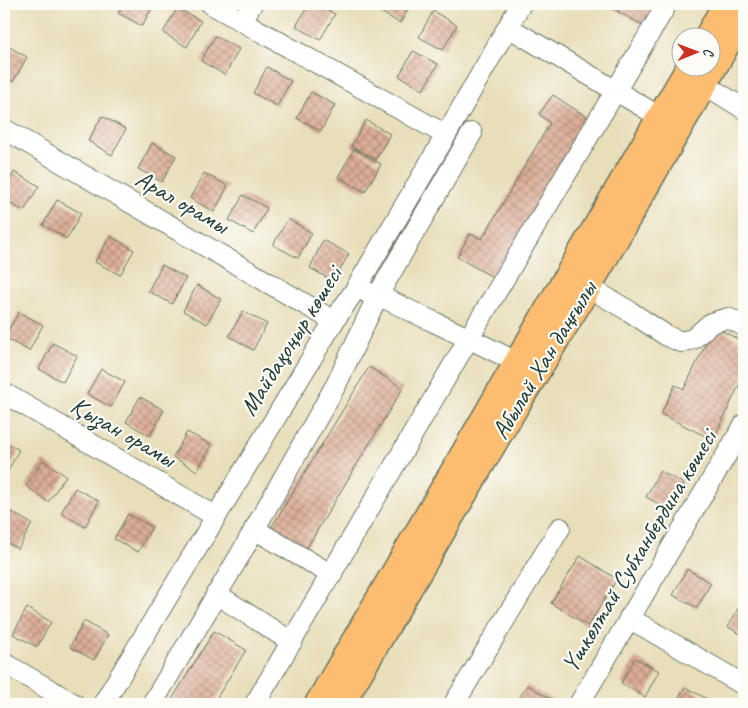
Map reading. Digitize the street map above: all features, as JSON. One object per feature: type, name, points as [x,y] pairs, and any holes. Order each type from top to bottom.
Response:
[{"type":"main road","points":[[713,28],[726,4]]},
{"type":"main road","name":"Абылай Хан даңғылы","points":[[720,45],[744,14]]},
{"type":"main road","name":"Абылай Хан даңғылы","points":[[318,704],[660,117],[694,78]]},
{"type":"main road","name":"Абылай Хан даңғылы","points":[[341,704],[503,427],[588,287],[695,78]]},
{"type":"street","points":[[211,4],[446,135]]},
{"type":"street","points":[[242,21],[252,4]]},
{"type":"street","name":"Майдақоңыр көшесі","points":[[103,704],[334,320],[355,290],[521,4]]},
{"type":"street","points":[[255,704],[667,4]]},
{"type":"street","points":[[508,27],[660,117]]},
{"type":"street","points":[[699,78],[744,109]]},
{"type":"street","name":"Арал орамы","points":[[4,128],[334,320]]},
{"type":"street","points":[[152,704],[337,383],[378,295],[472,133]]},
{"type":"street","points":[[588,287],[667,336],[680,342],[693,339],[711,323],[728,318],[744,326]]},
{"type":"street","points":[[355,290],[378,295],[518,363]]},
{"type":"street","name":"Қызан орамы","points":[[4,393],[215,516]]},
{"type":"street","name":"Үшкөлтай Субханбердина көшесі","points":[[579,704],[744,425]]},
{"type":"street","points":[[454,704],[560,528]]},
{"type":"street","points":[[254,529],[332,575]]},
{"type":"street","points":[[216,594],[292,642]]},
{"type":"street","points":[[629,618],[744,685]]},
{"type":"street","points":[[4,663],[74,704]]},
{"type":"building","points":[[123,4],[154,4],[142,26],[118,13]]},
{"type":"building","points":[[309,4],[315,4],[335,14],[320,40],[296,26]]},
{"type":"building","points":[[380,4],[411,4],[400,23],[377,10]]},
{"type":"building","points":[[605,4],[658,4],[644,26]]},
{"type":"building","points":[[177,8],[201,21],[187,47],[163,33]]},
{"type":"building","points":[[433,11],[457,25],[443,50],[419,37]]},
{"type":"building","points":[[215,36],[239,49],[225,75],[201,61]]},
{"type":"building","points":[[4,44],[27,57],[13,82],[4,77]]},
{"type":"building","points":[[413,51],[438,64],[423,90],[399,76]]},
{"type":"building","points":[[267,67],[291,81],[277,106],[253,93]]},
{"type":"building","points":[[311,92],[335,105],[321,131],[297,118]]},
{"type":"building","points":[[553,95],[590,119],[496,279],[457,257],[470,234],[482,239],[550,123],[539,114]]},
{"type":"building","points":[[102,116],[126,129],[112,155],[88,141]]},
{"type":"building","points":[[366,120],[390,134],[376,159],[351,146]]},
{"type":"building","points":[[152,143],[176,156],[162,182],[138,169]]},
{"type":"building","points":[[354,149],[381,164],[365,192],[338,177]]},
{"type":"building","points":[[14,172],[39,186],[24,211],[4,200],[4,192]]},
{"type":"building","points":[[204,173],[228,186],[214,212],[190,198]]},
{"type":"building","points":[[243,195],[267,208],[253,234],[229,220]]},
{"type":"building","points":[[57,200],[81,213],[67,239],[43,225]]},
{"type":"building","points":[[288,219],[312,233],[298,258],[273,245]]},
{"type":"building","points":[[110,236],[134,250],[120,275],[95,262]]},
{"type":"building","points":[[323,240],[349,254],[333,281],[310,268]]},
{"type":"building","points":[[162,265],[186,278],[172,304],[148,291]]},
{"type":"building","points":[[197,285],[221,299],[207,324],[183,311]]},
{"type":"building","points":[[243,311],[267,324],[253,350],[229,336]]},
{"type":"building","points":[[19,312],[43,325],[29,351],[4,337]]},
{"type":"building","points":[[714,327],[744,342],[744,375],[713,440],[661,414],[675,385],[684,389]]},
{"type":"building","points":[[53,343],[77,356],[63,382],[39,369]]},
{"type":"building","points":[[369,367],[403,388],[306,549],[271,528]]},
{"type":"building","points":[[101,369],[125,382],[111,407],[87,394]]},
{"type":"building","points":[[140,397],[164,410],[150,436],[126,422]]},
{"type":"building","points":[[187,432],[212,445],[197,471],[173,457]]},
{"type":"building","points":[[4,441],[19,450],[4,478]]},
{"type":"building","points":[[43,460],[66,476],[48,502],[26,486]]},
{"type":"building","points":[[660,471],[684,484],[670,510],[646,497]]},
{"type":"building","points":[[75,488],[99,501],[85,527],[61,513]]},
{"type":"building","points":[[8,510],[32,524],[18,549],[4,541],[4,518]]},
{"type":"building","points":[[128,514],[152,527],[138,552],[114,539]]},
{"type":"building","points":[[580,556],[617,579],[588,626],[551,603]]},
{"type":"building","points":[[687,569],[711,583],[697,608],[673,595]]},
{"type":"building","points":[[742,602],[744,603],[744,636],[728,627]]},
{"type":"building","points":[[27,608],[51,622],[37,647],[13,634]]},
{"type":"building","points":[[84,621],[108,635],[94,660],[70,647]]},
{"type":"building","points":[[214,631],[246,650],[213,704],[169,704]]},
{"type":"building","points":[[635,658],[659,671],[645,697],[621,683]]},
{"type":"building","points":[[527,685],[551,699],[548,704],[516,704]]},
{"type":"building","points":[[685,687],[709,700],[707,704],[675,704]]}]
